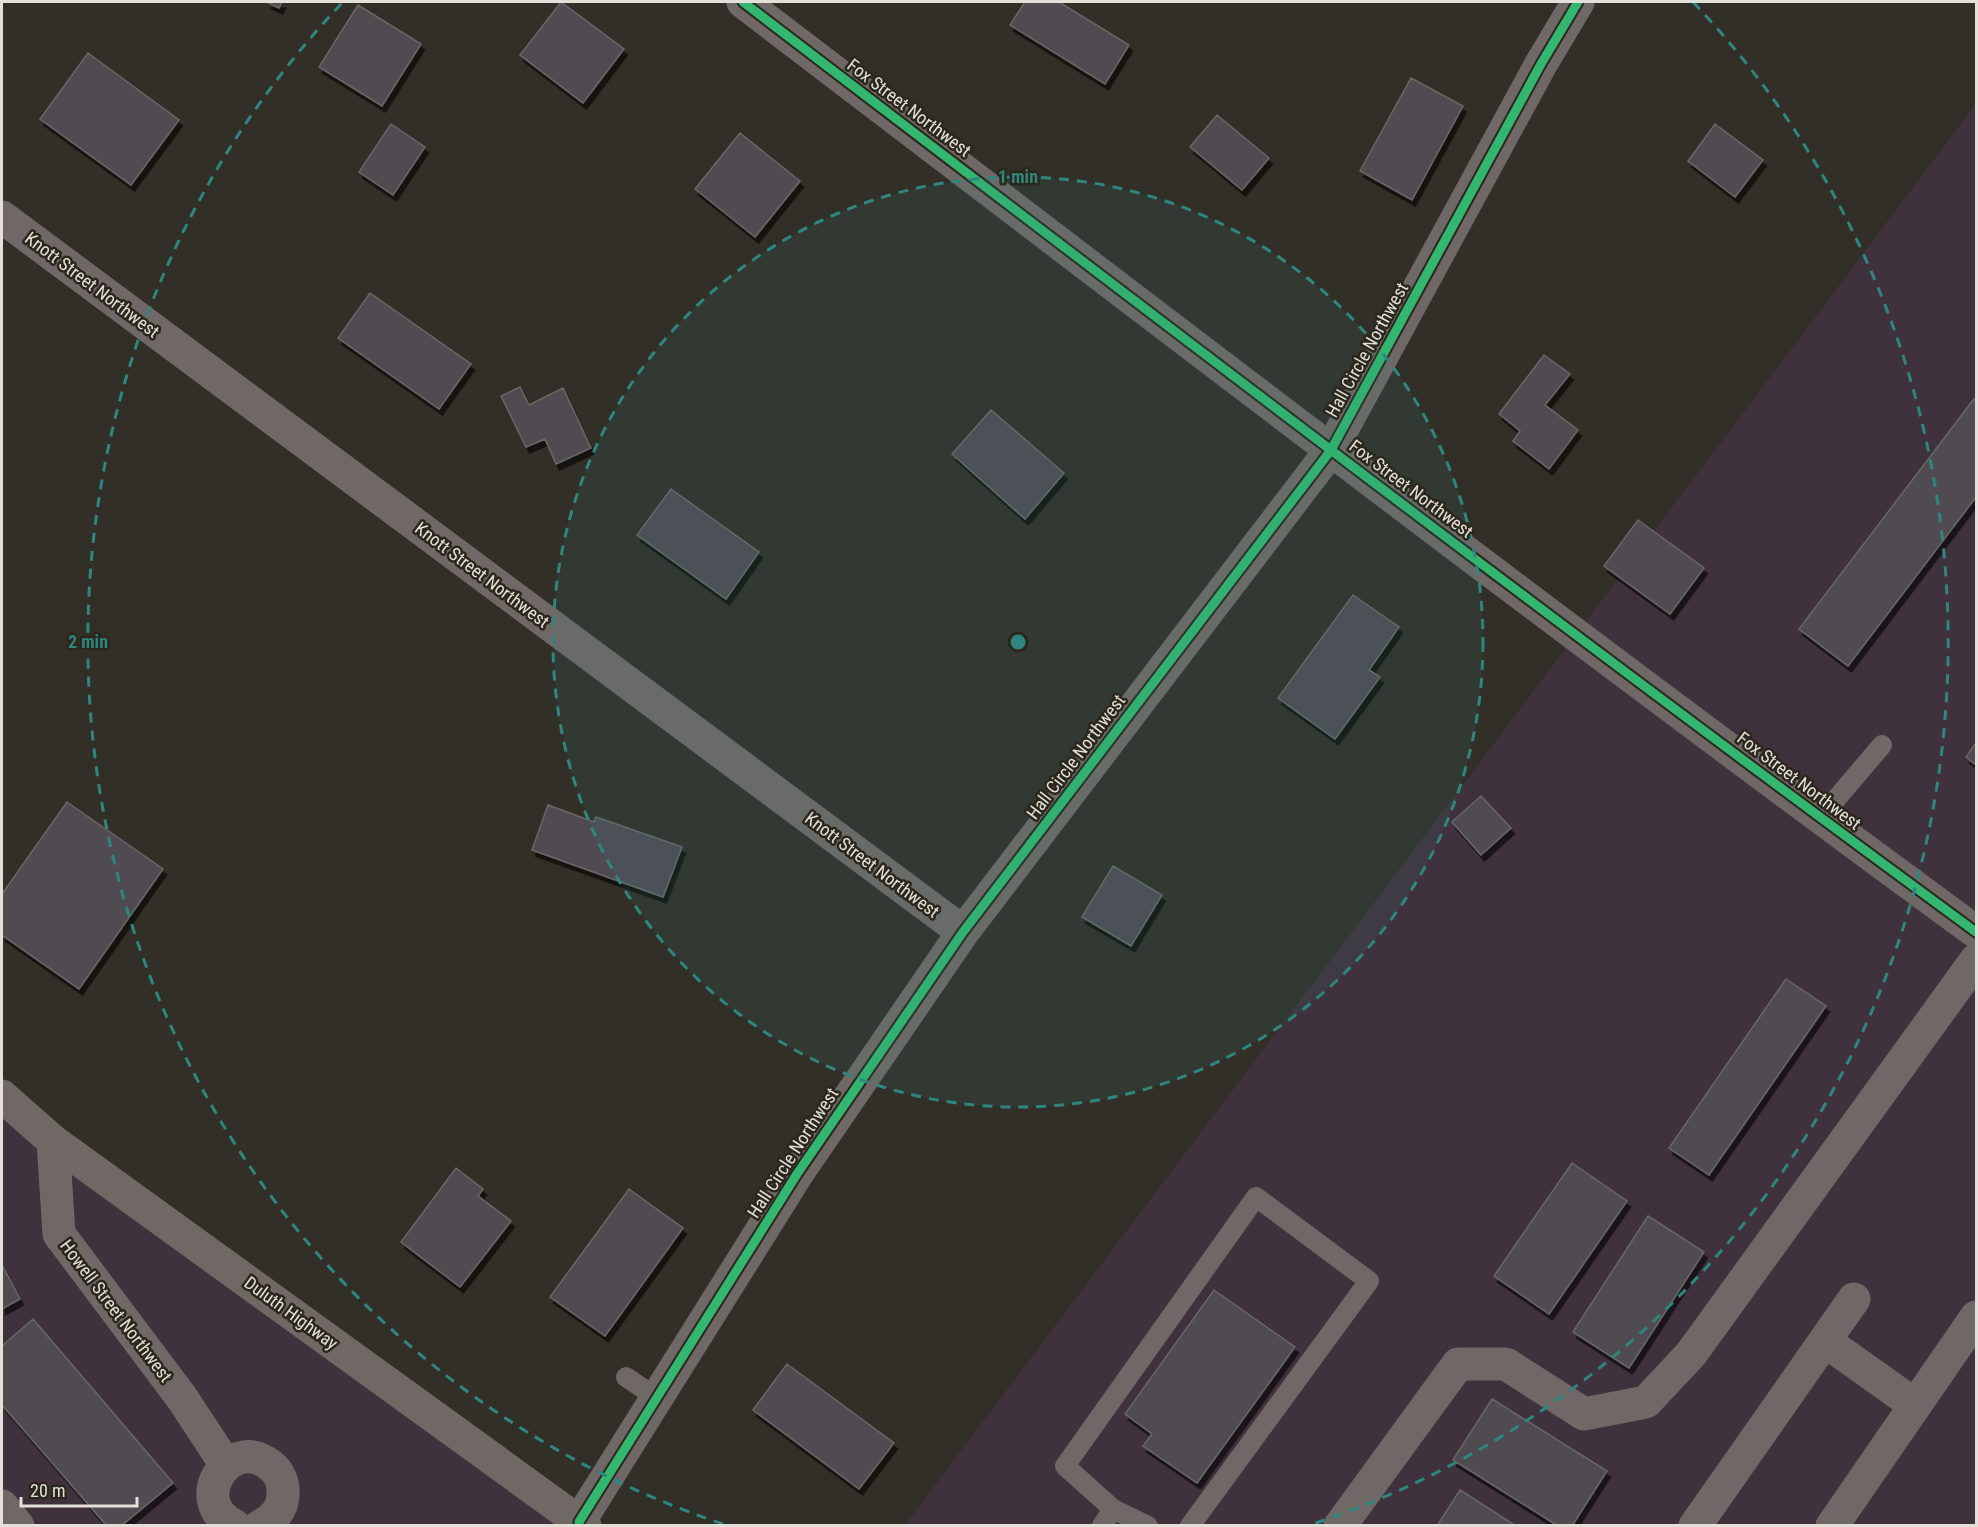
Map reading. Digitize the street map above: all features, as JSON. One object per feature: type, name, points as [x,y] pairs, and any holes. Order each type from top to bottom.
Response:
[{"type":"main road","name":"Duluth Highway","points":[[2,1096],[53,1141],[582,1524]]},
{"type":"street","name":"Fox Street Northwest","points":[[743,2],[1331,450],[1820,818],[1977,932]]},
{"type":"street","name":"Hall Circle Northwest","points":[[582,1524],[657,1398],[797,1173],[963,932],[1331,450],[1540,64],[1578,2]]},
{"type":"street","name":"Knott Street Northwest","points":[[2,217],[963,932]]},
{"type":"street","points":[[1340,1526],[1458,1364],[1506,1364],[1584,1414],[1646,1402],[1691,1354],[1977,960]]},
{"type":"street","name":"Howell Street Northwest","points":[[53,1141],[59,1234],[182,1398],[226,1465]]},
{"type":"street","points":[[1695,1526],[1854,1299]]},
{"type":"street","points":[[1832,1526],[1977,1317]]},
{"type":"street","points":[[1825,1341],[1916,1405]]},
{"type":"street","points":[[226,1523],[214,1502],[214,1482],[226,1465],[244,1458],[255,1458],[272,1467],[282,1484],[282,1503],[268,1524]]},
{"type":"street","points":[[2,1506],[18,1526]]},
{"type":"lane","points":[[1820,818],[1882,745]]},
{"type":"lane","points":[[1148,1526],[1108,1517],[1065,1466],[1256,1197],[1368,1281],[1190,1526]]},
{"type":"lane","points":[[626,1377],[657,1398]]},
{"type":"shaded area","points":[[1976,104],[1976,1525],[905,1525]]},
{"type":"shaded area","points":[[2,1087],[557,1525],[2,1525]]},
{"type":"building","points":[[267,2],[282,2],[279,8]]},
{"type":"building","points":[[561,2],[624,49],[583,103],[520,55]]},
{"type":"building","points":[[1025,2],[1059,2],[1129,45],[1105,84],[1010,25]]},
{"type":"building","points":[[358,5],[421,44],[382,106],[319,67]]},
{"type":"building","points":[[88,53],[179,120],[131,185],[40,119]]},
{"type":"building","points":[[1411,78],[1463,106],[1412,200],[1360,171]]},
{"type":"building","points":[[1217,115],[1269,158],[1242,190],[1190,147]]},
{"type":"building","points":[[391,124],[425,147],[393,195],[359,172]]},
{"type":"building","points":[[1715,124],[1763,160],[1735,197],[1688,161]]},
{"type":"building","points":[[740,133],[800,181],[755,237],[695,189]]},
{"type":"building","points":[[370,293],[471,364],[439,409],[338,338]]},
{"type":"building","points":[[1544,355],[1570,374],[1545,405],[1578,430],[1549,469],[1513,441],[1520,431],[1499,414]]},
{"type":"building","points":[[520,387],[529,405],[563,388],[591,448],[556,464],[545,439],[526,447],[501,396]]},
{"type":"building","points":[[1974,399],[1976,401],[1976,497],[1848,666],[1799,629]]},
{"type":"building","points":[[991,410],[1064,473],[1025,519],[952,454]]},
{"type":"building","points":[[671,489],[759,552],[726,599],[637,535]]},
{"type":"building","points":[[1638,520],[1704,568],[1670,614],[1604,566]]},
{"type":"building","points":[[1353,595],[1399,627],[1369,670],[1380,677],[1335,739],[1278,698]]},
{"type":"building","points":[[1976,743],[1976,765],[1966,757]]},
{"type":"building","points":[[1481,796],[1511,828],[1481,855],[1452,822]]},
{"type":"building","points":[[67,802],[163,869],[79,989],[2,935],[2,894]]},
{"type":"building","points":[[548,805],[594,822],[596,817],[682,847],[663,897],[532,850]]},
{"type":"building","points":[[1113,866],[1162,895],[1131,946],[1082,917]]},
{"type":"building","points":[[1786,979],[1826,1006],[1709,1175],[1669,1148]]},
{"type":"building","points":[[1572,1163],[1627,1201],[1549,1314],[1494,1276]]},
{"type":"building","points":[[456,1168],[483,1189],[478,1196],[511,1221],[460,1287],[401,1242]]},
{"type":"building","points":[[629,1189],[683,1228],[605,1336],[550,1297]]},
{"type":"building","points":[[1648,1216],[1704,1252],[1629,1368],[1573,1332]]},
{"type":"building","points":[[2,1265],[20,1299],[2,1309]]},
{"type":"building","points":[[1214,1290],[1295,1347],[1197,1483],[1143,1446],[1152,1434],[1125,1414]]},
{"type":"building","points":[[33,1319],[173,1483],[121,1526],[107,1526],[2,1405],[2,1346]]},
{"type":"building","points":[[787,1364],[894,1443],[859,1489],[753,1410]]},
{"type":"building","points":[[1492,1399],[1607,1471],[1572,1526],[1558,1526],[1453,1460]]},
{"type":"building","points":[[1460,1490],[1516,1526],[1437,1526]]},
{"type":"cycle path","points":[[743,2],[1511,586],[1976,932]]},
{"type":"cycle path","points":[[579,1522],[797,1174],[963,932],[1331,450],[1541,64],[1578,2]]}]
